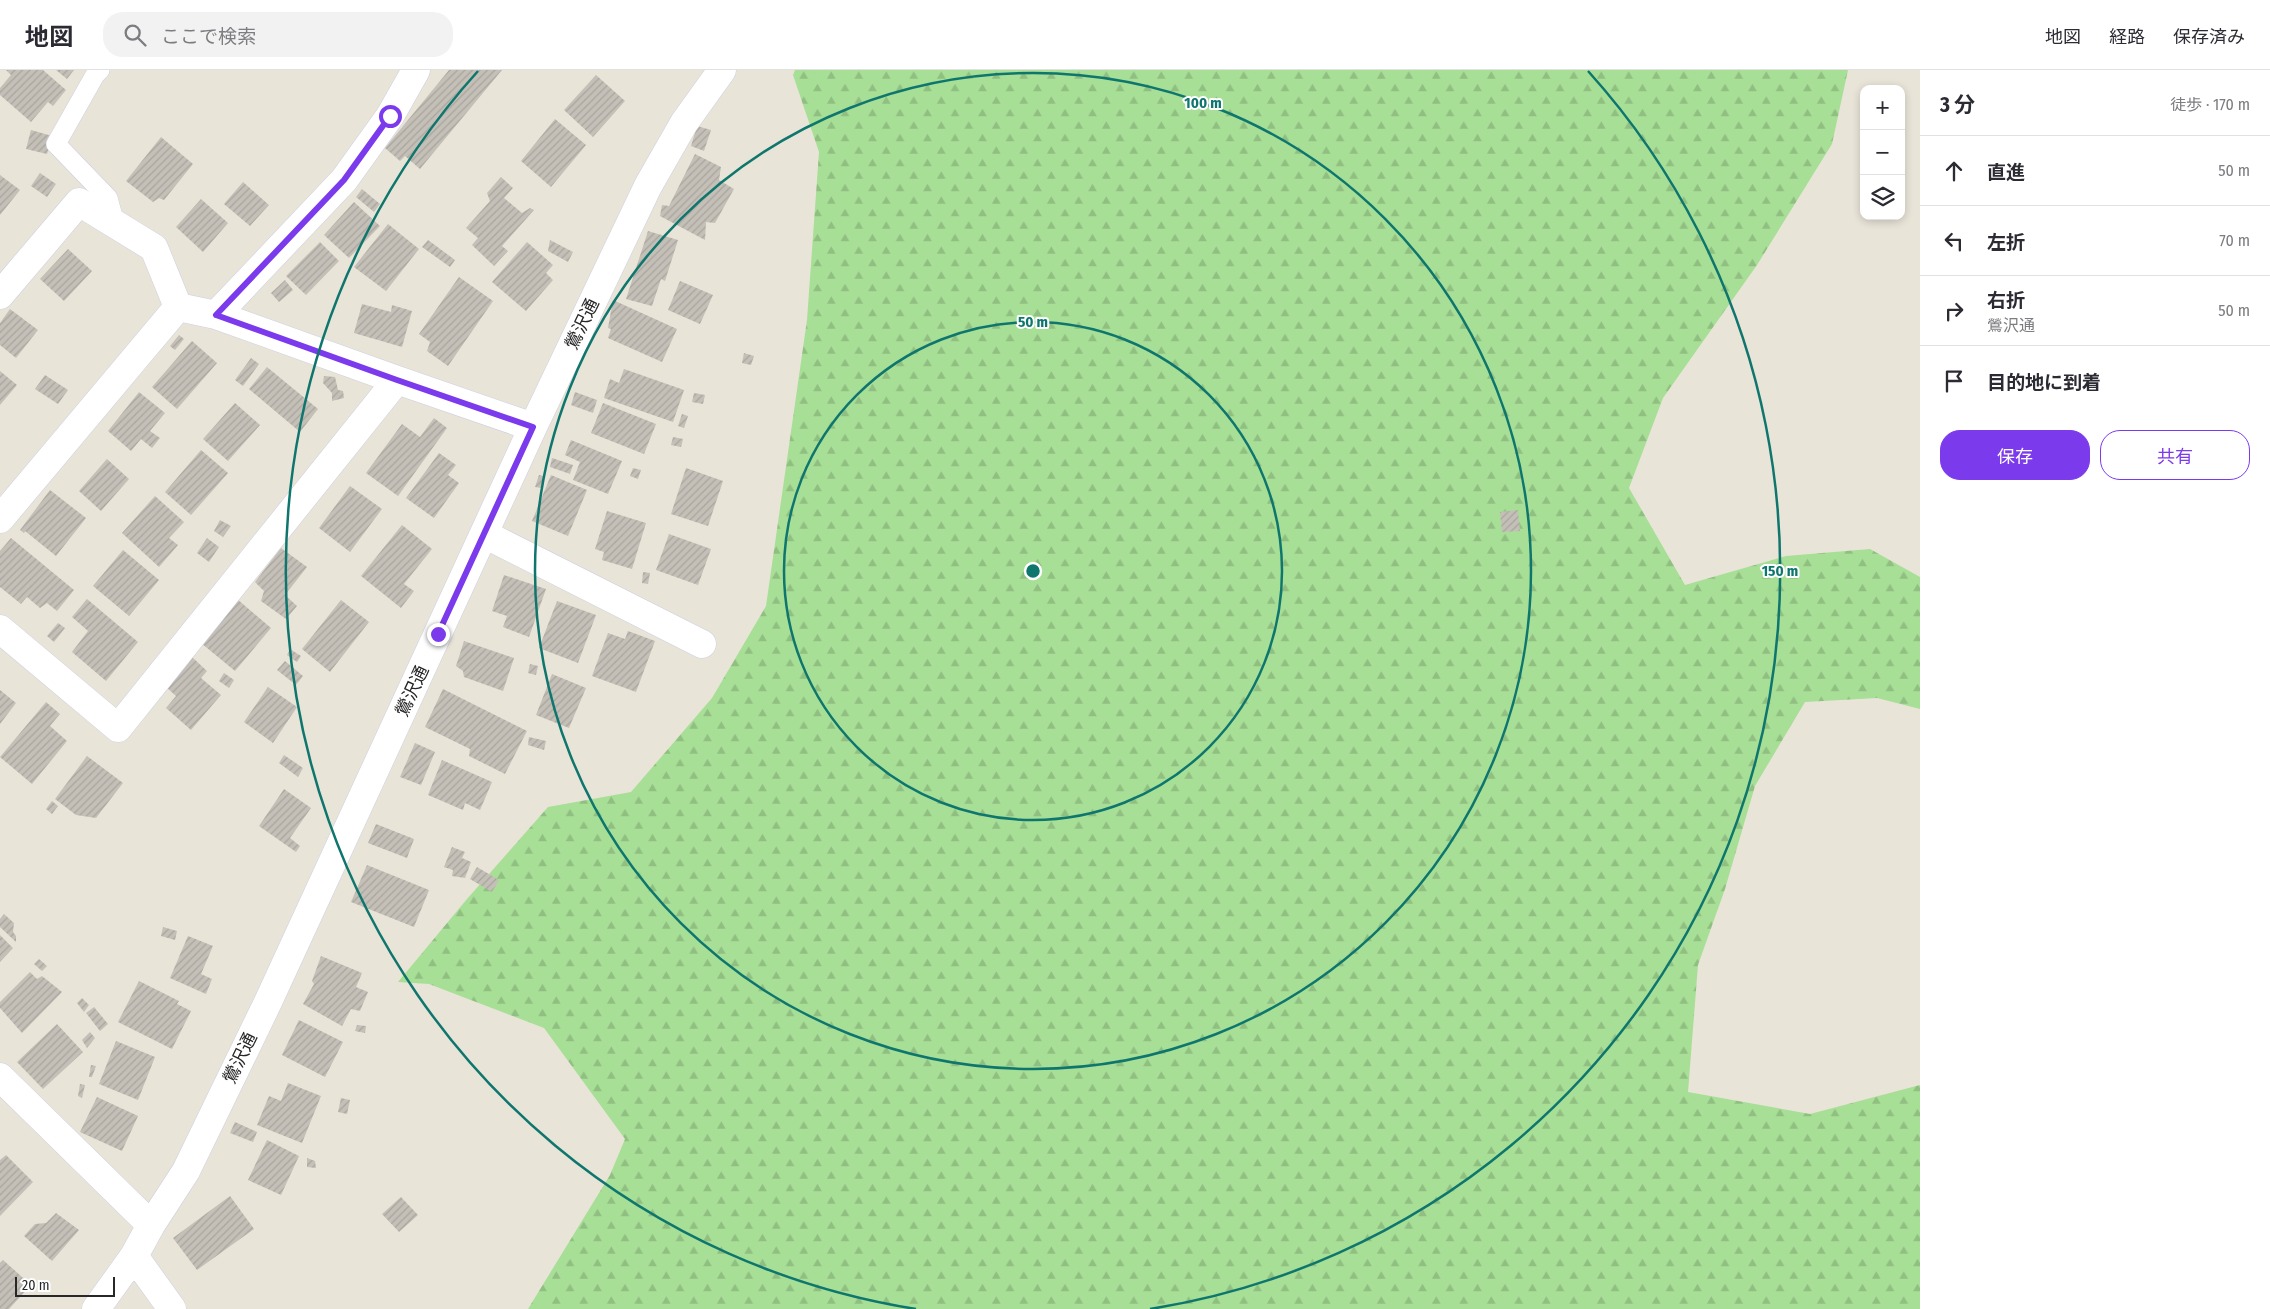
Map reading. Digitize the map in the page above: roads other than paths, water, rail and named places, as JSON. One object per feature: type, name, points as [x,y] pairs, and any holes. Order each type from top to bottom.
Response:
[{"type":"street","points":[[216,315],[344,180],[390,116],[416,70]]},
{"type":"street","name":"鶯沢通","points":[[96,1309],[134,1256],[150,1225],[186,1171],[268,1002],[533,427],[648,186],[684,123],[722,70]]},
{"type":"street","points":[[0,295],[80,202],[154,248],[178,307]]},
{"type":"street","points":[[178,307],[216,315],[533,427]]},
{"type":"street","points":[[0,519],[178,307]]},
{"type":"street","points":[[0,629],[118,728],[397,380]]},
{"type":"street","points":[[484,534],[702,644]]},
{"type":"street","points":[[0,1077],[150,1225]]},
{"type":"street","points":[[134,1256],[172,1309]]},
{"type":"lane","points":[[100,70],[56,144],[108,198],[115,224]]}]
